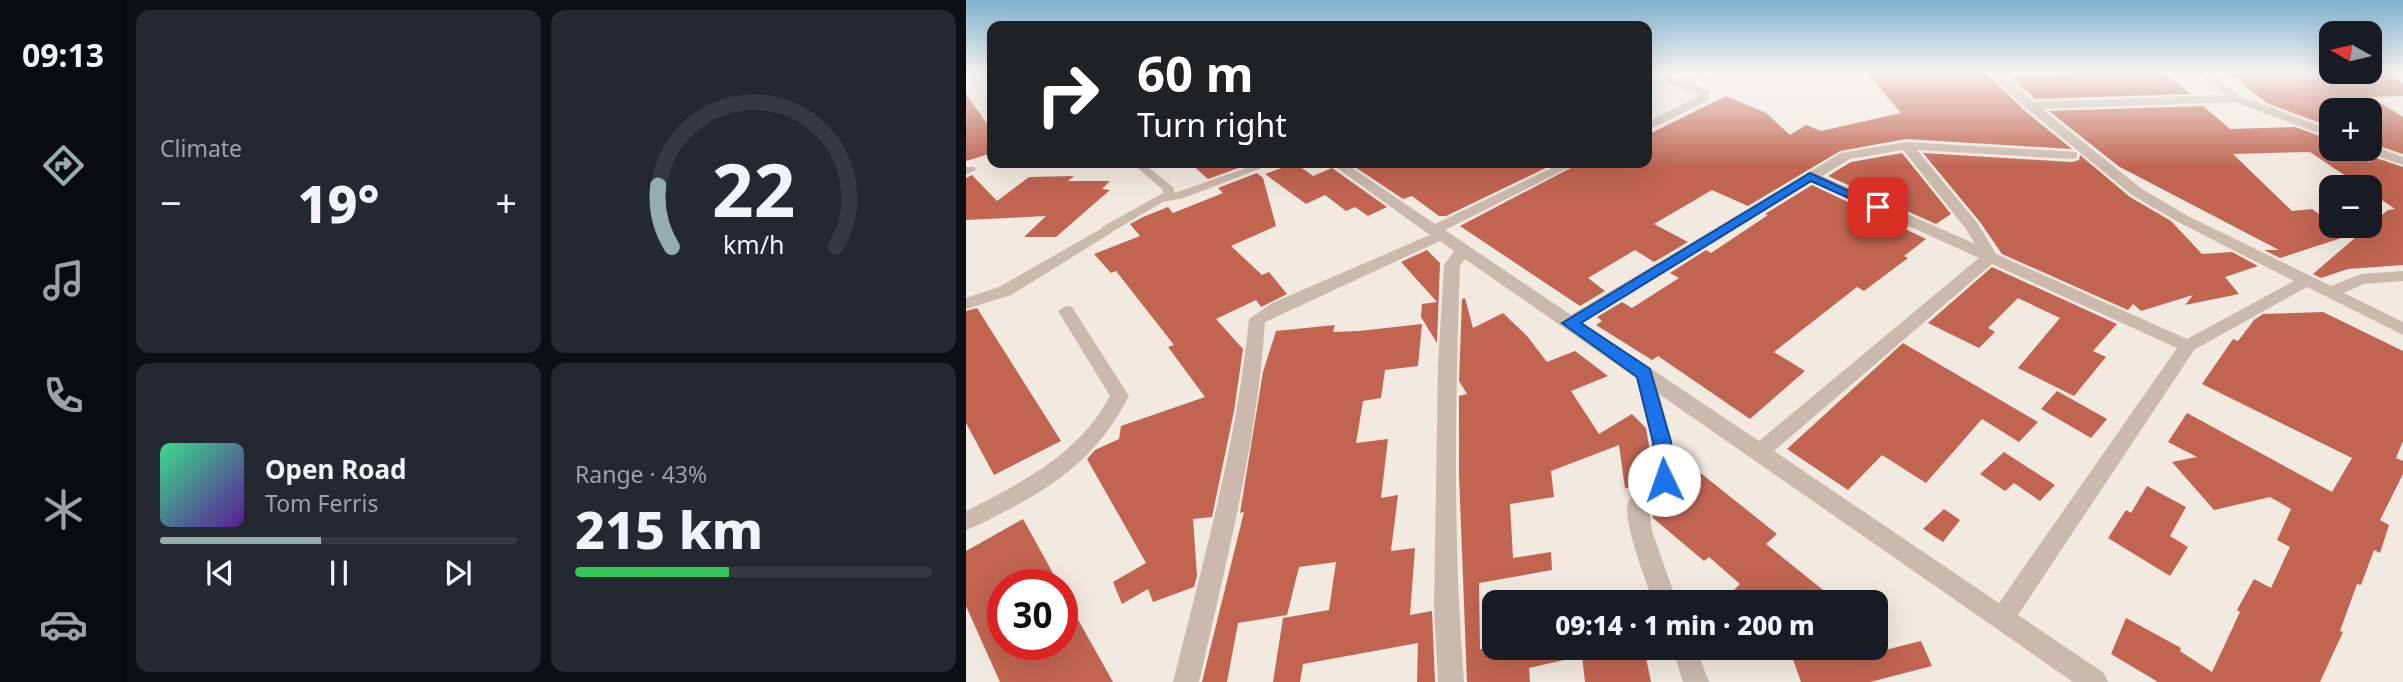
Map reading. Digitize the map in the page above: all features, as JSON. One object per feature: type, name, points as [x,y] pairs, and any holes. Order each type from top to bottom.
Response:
[{"type":"street","points":[[1652,124],[1691,105]]},
{"type":"street","points":[[2031,106],[2061,105]]},
{"type":"street","points":[[2254,105],[2319,129]]},
{"type":"street","points":[[2031,106],[2137,192],[2183,219],[2403,329]]},
{"type":"street","points":[[1906,146],[1972,226],[1990,257]]},
{"type":"street","points":[[1570,323],[1846,156],[1906,146],[2071,155]]},
{"type":"street","points":[[2382,153],[2403,161]]},
{"type":"street","points":[[1343,168],[2095,682]]},
{"type":"street","points":[[1186,682],[1238,454],[1255,365],[1257,319],[1438,233],[1563,168]]},
{"type":"street","points":[[1810,176],[2188,346]]},
{"type":"street","points":[[966,304],[1005,291],[1106,230]]},
{"type":"street","points":[[1451,682],[1446,607],[1447,365],[1452,265],[1463,250]]},
{"type":"street","points":[[1759,452],[1990,257]]},
{"type":"street","points":[[2329,293],[2361,279],[2403,276]]},
{"type":"street","points":[[2002,619],[2188,346],[2305,281]]},
{"type":"street","points":[[966,521],[1066,466],[1095,439],[1113,412],[1120,396],[1066,311]]},
{"type":"street","points":[[1644,374],[1662,442],[1664,480],[1639,505],[1641,531],[1661,590]]},
{"type":"street","points":[[1688,660],[1696,682]]},
{"type":"lane","points":[[1106,230],[1169,194],[1169,189],[1143,168]]},
{"type":"lane","points":[[1160,199],[1180,196],[1256,168]]},
{"type":"building","points":[[966,105],[974,105],[987,124],[987,155],[966,161]]},
{"type":"building","points":[[1708,105],[1747,105],[1766,113],[1790,135],[1806,125],[1821,131],[1901,113],[1894,105],[2019,105],[2072,149],[1906,139],[1840,151],[1748,206],[1712,190],[1654,224],[1688,242],[1654,262],[1635,250],[1588,278],[1605,291],[1580,306],[1460,226],[1570,168],[1652,168],[1652,133]]},
{"type":"building","points":[[2272,105],[2319,105],[2319,122]]},
{"type":"building","points":[[2382,105],[2403,117],[2403,154],[2382,147]]},
{"type":"building","points":[[2203,106],[2230,129],[2295,127],[2319,136],[2319,158],[2310,152],[2233,154],[2292,211],[2312,209],[2319,214],[2319,238],[2341,238],[2280,258],[2264,250],[2279,250],[2119,166],[2049,111]]},
{"type":"building","points":[[1902,153],[1951,214],[1936,224],[1828,176],[1851,162]]},
{"type":"building","points":[[1923,153],[2072,162],[2079,160],[2080,155],[2130,197],[2171,221],[2202,254],[2232,252],[2258,266],[2225,277],[2239,294],[2185,305],[2193,295],[2141,311],[2133,304],[2128,310],[2002,254],[1980,222]]},
{"type":"building","points":[[2382,160],[2403,167],[2403,265],[2348,269],[2321,278],[2313,274],[2355,238],[2382,238],[2382,215],[2395,209],[2382,200],[2382,175],[2344,175],[2323,161]]},
{"type":"building","points":[[1196,168],[1239,168],[1208,179]]},
{"type":"building","points":[[1281,168],[1302,168],[1313,176],[1332,168],[1387,207],[1368,216],[1355,207],[1346,211],[1325,195],[1306,204],[1265,174]]},
{"type":"building","points":[[1356,168],[1546,168],[1446,216],[1439,216],[1412,196],[1403,199]]},
{"type":"building","points":[[1257,173],[1263,178],[1276,226],[1231,246],[1262,275],[1269,272],[1287,294],[1261,307],[1256,300],[1216,319],[1243,349],[1234,411],[1212,517],[1193,519],[1197,576],[1194,587],[1153,602],[1148,589],[1122,604],[1113,582],[1146,563],[1087,459],[1095,450],[1119,439],[1121,426],[1205,397],[1168,347],[1174,345],[1116,271],[1111,273],[1094,254],[1140,236],[1130,224],[1143,217],[1168,207],[1173,213],[1223,193],[1218,188]]},
{"type":"building","points":[[972,175],[997,201],[1029,177],[1074,176],[1068,181],[1110,181],[1102,189],[1110,190],[1056,237],[1024,237],[1046,216],[966,220],[966,178]]},
{"type":"building","points":[[1812,185],[1926,239],[1904,256],[1908,258],[1864,291],[1857,287],[1774,352],[1805,371],[1750,419],[1658,356],[1652,360],[1596,325],[1602,321],[1597,317],[1622,302],[1632,308],[1679,278],[1670,273],[1706,250],[1711,253],[1768,215],[1765,214]]},
{"type":"building","points":[[1427,250],[1440,263],[1437,343],[1421,317],[1422,304],[1437,302],[1401,262]]},
{"type":"building","points":[[1992,267],[2117,324],[2093,351],[2106,357],[2074,396],[2018,368],[2060,318],[2018,298],[1988,328],[1995,332],[1979,348],[1928,323]]},
{"type":"building","points":[[1465,298],[1473,328],[1503,313],[1527,336],[1547,362],[1575,351],[1608,376],[1571,391],[1599,434],[1632,414],[1646,428],[1650,476],[1637,487],[1625,488],[1619,445],[1551,471],[1554,497],[1510,504],[1513,558],[1551,552],[1552,570],[1479,583],[1480,649],[1482,660],[1564,660],[1529,668],[1530,682],[1467,682],[1459,474],[1459,396],[1467,394],[1459,381],[1462,299]]},
{"type":"building","points":[[977,308],[1061,441],[994,475],[966,423],[966,311]]},
{"type":"building","points":[[2323,312],[2403,351],[2403,441],[2396,458],[2403,461],[2403,474],[2380,520],[2389,525],[2380,553],[2374,550],[2361,585],[2357,584],[2340,631],[2343,632],[2320,682],[2158,682],[2111,654],[2126,618],[2181,648],[2180,651],[2212,672],[2240,612],[2237,610],[2254,579],[2271,588],[2290,547],[2277,540],[2291,509],[2270,497],[2214,510],[2172,462],[2197,457],[2168,442],[2187,413],[2332,492],[2352,458],[2202,384],[2233,339],[2238,341],[2254,320],[2263,314]]},
{"type":"building","points":[[1422,324],[1418,366],[1385,370],[1381,398],[1363,401],[1356,443],[1388,439],[1381,498],[1398,495],[1391,551],[1415,548],[1410,615],[1432,611],[1435,682],[1417,682],[1418,643],[1303,664],[1300,682],[1273,682],[1283,618],[1329,610],[1336,562],[1299,567],[1287,615],[1238,623],[1227,682],[1202,682],[1244,512],[1240,513],[1263,372],[1276,331],[1335,325],[1333,332],[1359,331]]},
{"type":"building","points":[[1903,343],[2038,422],[2019,442],[1982,419],[1926,483],[1882,455],[1848,490],[1787,449]]},
{"type":"building","points":[[2057,391],[2107,419],[2091,438],[2041,409]]},
{"type":"building","points":[[2004,452],[2055,485],[2040,501],[2014,483],[2005,491],[1980,474]]},
{"type":"building","points":[[1698,471],[1777,534],[1766,544],[1823,590],[1734,590],[1740,584],[1709,557],[1704,561],[1653,518],[1652,510]]},
{"type":"building","points":[[2147,486],[2186,507],[2170,536],[2188,547],[2170,576],[2108,538],[2126,510],[2131,513]]},
{"type":"building","points":[[1944,509],[1960,520],[1943,542],[1923,529]]},
{"type":"building","points":[[1023,519],[1051,569],[987,569],[987,653],[966,606],[966,551]]},
{"type":"building","points":[[1078,620],[1113,682],[1000,682],[990,660],[1078,660]]},
{"type":"building","points":[[1921,641],[1932,666],[1870,682],[1801,682],[1793,660],[1888,660],[1888,649]]},
{"type":"building","points":[[1582,660],[1646,660],[1651,682],[1585,682]]},
{"type":"route","points":[[1664,480],[1662,442],[1644,374],[1570,323],[1810,176],[1878,207]]}]
